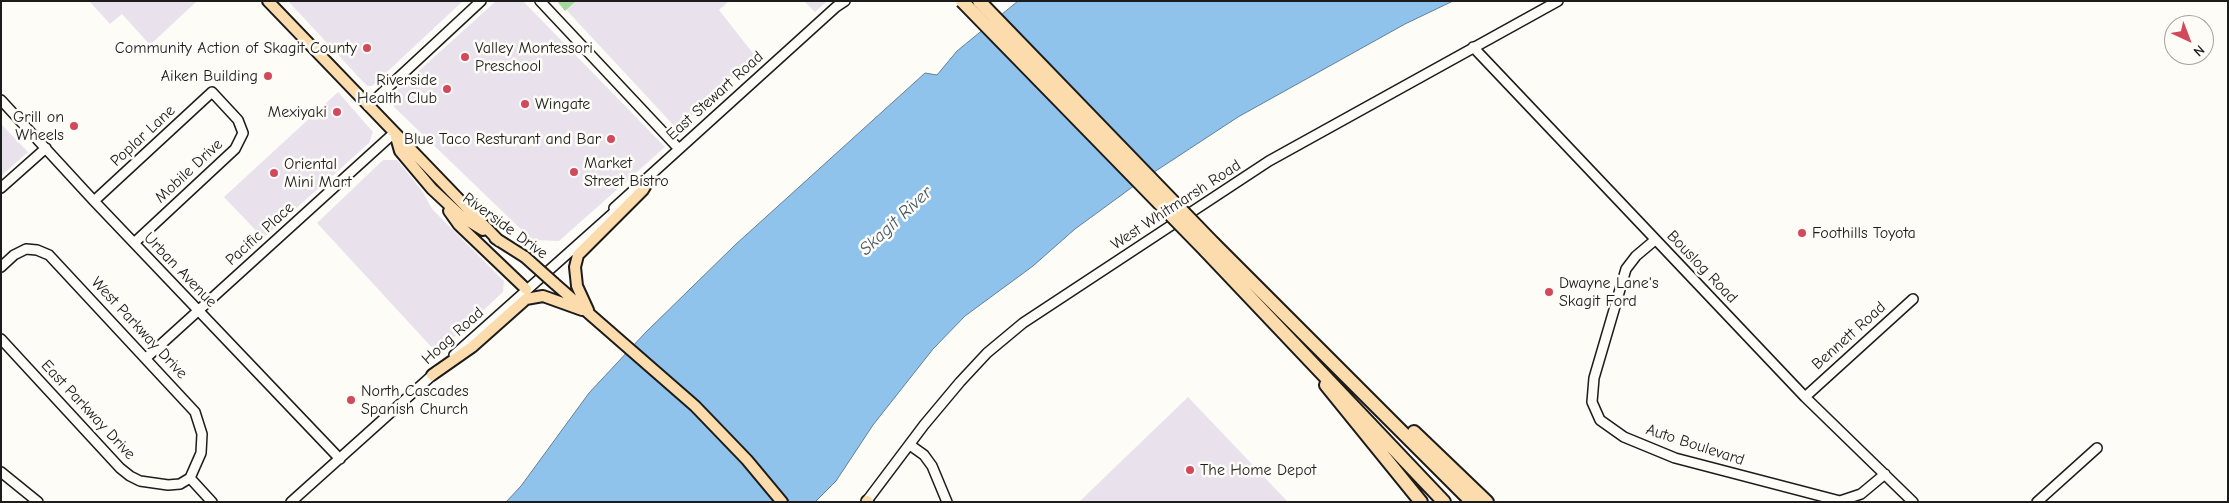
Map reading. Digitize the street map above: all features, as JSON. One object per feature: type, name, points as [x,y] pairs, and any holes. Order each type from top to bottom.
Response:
[{"type":"highway","points":[[962,1],[1210,248],[1256,286],[1487,502]]},
{"type":"highway","points":[[980,1],[1444,502]]},
{"type":"highway","points":[[1256,286],[1472,502]]},
{"type":"highway","points":[[1291,339],[1334,396],[1420,502]]},
{"type":"main road","name":"Riverside Drive","points":[[268,1],[394,133],[400,151],[432,189],[462,217],[524,257],[668,380],[724,436],[782,502]]},
{"type":"main road","points":[[394,133],[499,241]]},
{"type":"main road","points":[[590,313],[577,286],[575,267],[578,255],[643,190],[651,177]]},
{"type":"main road","points":[[432,189],[460,225],[526,289]]},
{"type":"main road","points":[[432,375],[472,347],[526,299],[543,296],[590,313]]},
{"type":"street","points":[[368,106],[481,1]]},
{"type":"street","points":[[540,1],[679,150]]},
{"type":"street","name":"East Stewart Road","points":[[546,271],[836,7],[845,1]]},
{"type":"street","name":"West Whitmarsh Road","points":[[867,502],[967,375],[988,353],[1023,323],[1269,161],[1558,1]]},
{"type":"street","name":"Bouslog Road","points":[[1473,47],[1805,397],[1913,502]]},
{"type":"street","name":"Poplar Lane","points":[[94,201],[212,92]]},
{"type":"street","name":"Mobile Drive","points":[[134,242],[235,149],[241,140],[242,126],[212,92]]},
{"type":"street","name":"Urban Avenue","points":[[1,100],[94,201],[340,458]]},
{"type":"street","name":"Pacific Place","points":[[146,358],[394,133]]},
{"type":"street","points":[[1,188],[46,148]]},
{"type":"street","name":"Auto Boulevard","points":[[1655,240],[1636,256],[1626,269],[1623,278],[1594,378],[1592,402],[1600,420],[1624,437],[1675,458],[1840,501],[1861,494],[1885,474]]},
{"type":"street","name":"West Parkway Drive","points":[[1,267],[14,255],[26,249],[37,250],[49,255],[196,412],[200,422],[201,453],[190,478]]},
{"type":"street","name":"Hoag Road","points":[[291,502],[546,271]]},
{"type":"street","name":"Bennett Road","points":[[1805,397],[1913,299]]},
{"type":"street","name":"East Parkway Drive","points":[[1,339],[120,468],[130,476],[168,486],[180,484],[190,478]]},
{"type":"street","points":[[910,445],[924,455],[932,466],[947,502]]},
{"type":"street","points":[[2037,502],[2097,448]]},
{"type":"street","points":[[1,472],[38,502]]},
{"type":"street","points":[[190,478],[212,502]]},
{"type":"shaded area","points":[[89,1],[197,1],[150,45],[122,14],[110,24]]},
{"type":"shaded area","points":[[288,1],[463,1],[372,86],[367,86]]},
{"type":"shaded area","points":[[496,1],[523,1],[665,147],[559,241],[532,240],[394,107],[390,97]]},
{"type":"shaded area","points":[[558,1],[729,1],[719,10],[756,57],[677,129]]},
{"type":"shaded area","points":[[804,1],[827,1],[815,12]]},
{"type":"shaded area","points":[[338,92],[373,132],[369,143],[263,238],[224,197]]},
{"type":"shaded area","points":[[1,124],[28,152],[1,176]]},
{"type":"shaded area","points":[[383,160],[397,160],[423,192],[432,209],[504,281],[503,292],[437,353],[317,223]]},
{"type":"shaded area","points":[[1188,397],[1288,502],[1079,502]]},
{"type":"green space","points":[[557,1],[576,1],[565,11]]},
{"type":"water","name":"Skagit River","points":[[1018,1],[1453,1],[1405,24],[1238,117],[1142,180],[1075,229],[1033,266],[965,316],[933,349],[873,425],[836,481],[815,502],[506,502],[521,486],[589,393],[645,333],[735,245],[925,73],[937,75],[957,51]]},
{"type":"place","name":"Community Action of Skagit County","points":[[367,48]]},
{"type":"place","name":"Valley Montessori Preschool","points":[[465,57]]},
{"type":"place","name":"Aiken Building","points":[[268,76]]},
{"type":"place","name":"Riverside Health Club","points":[[447,89]]},
{"type":"place","name":"Wingate","points":[[525,104]]},
{"type":"place","name":"Mexiyaki","points":[[337,112]]},
{"type":"place","name":"Grill on Wheels","points":[[74,126]]},
{"type":"place","name":"Blue Taco Resturant and Bar","points":[[611,139]]},
{"type":"place","name":"Market Street Bistro","points":[[574,172]]},
{"type":"place","name":"Oriental Mini Mart","points":[[274,173]]},
{"type":"place","name":"Foothills Toyota","points":[[1802,233]]},
{"type":"place","name":"Dwayne Lane's Skagit Ford","points":[[1549,292]]},
{"type":"place","name":"North Cascades Spanish Church","points":[[351,400]]},
{"type":"place","name":"The Home Depot","points":[[1190,470]]}]
